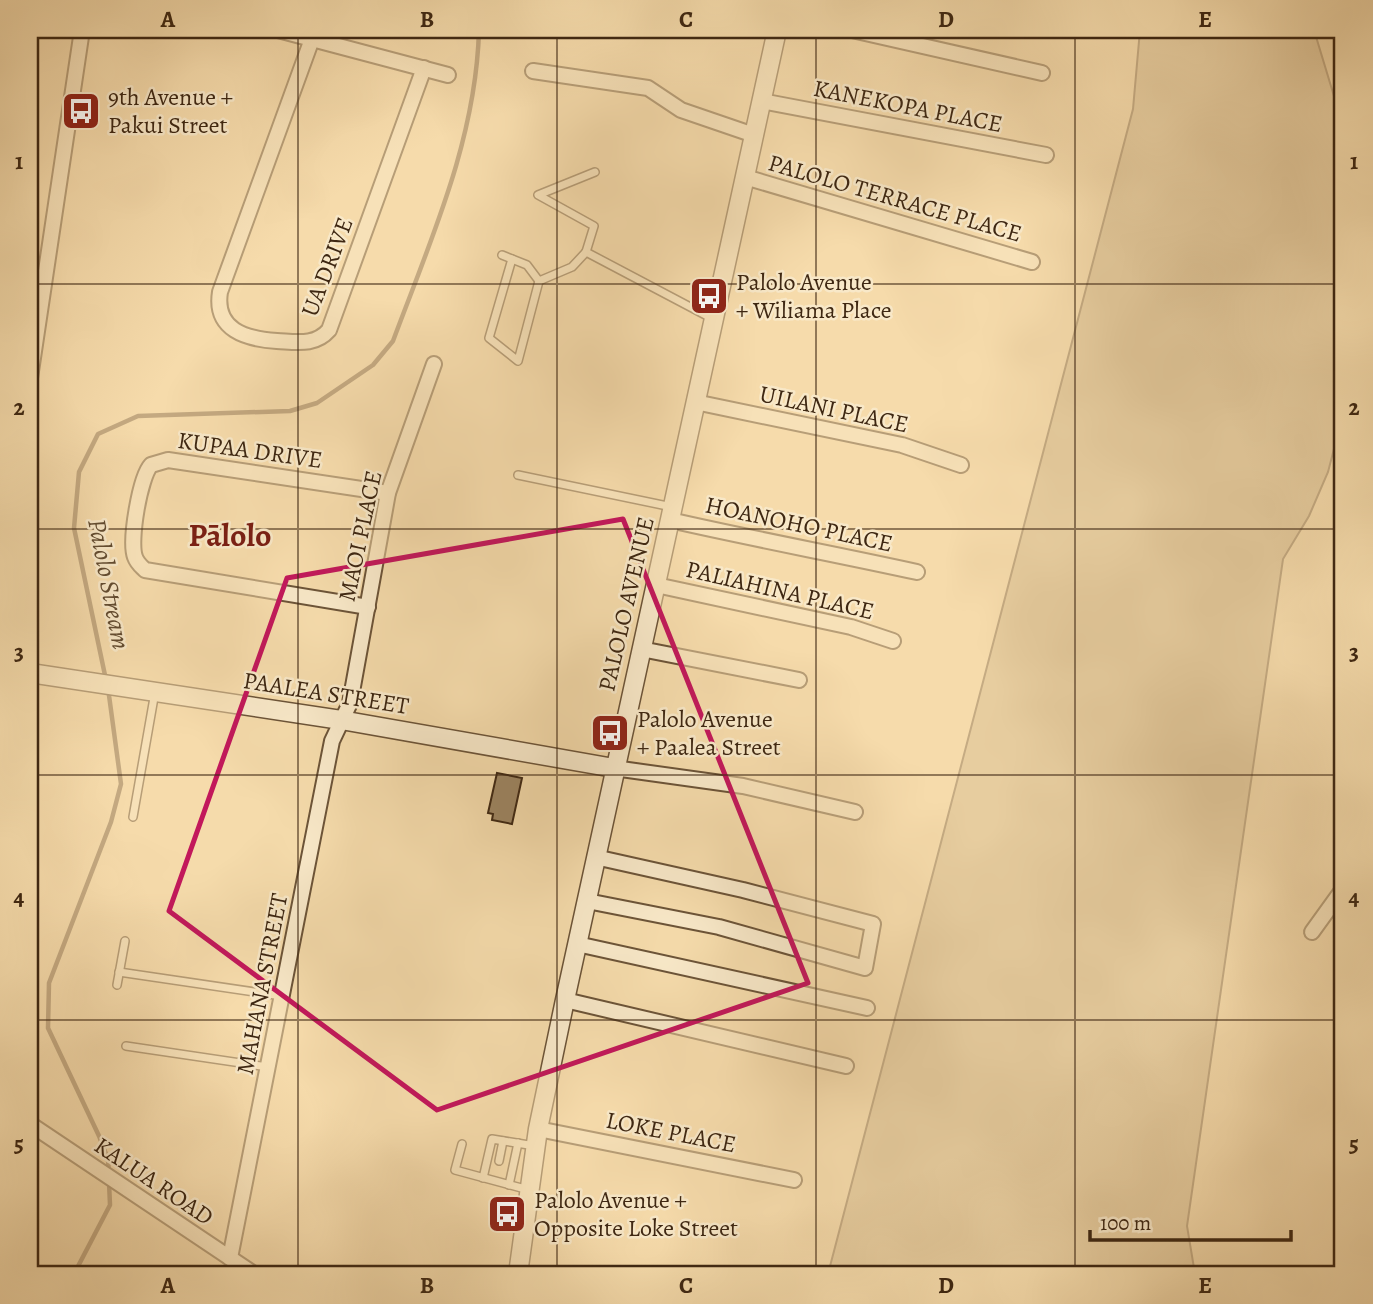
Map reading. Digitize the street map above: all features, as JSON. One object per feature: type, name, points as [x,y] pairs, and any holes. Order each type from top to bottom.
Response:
[{"type":"street","points":[[30,378],[82,30]]},
{"type":"street","points":[[278,30],[448,75]]},
{"type":"street","name":"PALOLO AVENUE","points":[[518,1274],[537,1138],[565,1000],[777,30]]},
{"type":"street","points":[[852,30],[1042,73]]},
{"type":"street","name":"UA DRIVE","points":[[312,39],[220,292],[221,316],[232,330],[251,340],[313,341],[329,330],[424,68]]},
{"type":"street","points":[[533,71],[648,88],[681,110],[754,135]]},
{"type":"street","name":"KANEKOPA PLACE","points":[[761,101],[1046,155]]},
{"type":"street","name":"PALOLO TERRACE PLACE","points":[[745,177],[1032,262]]},
{"type":"street","name":"MAOI PLACE","points":[[341,720],[350,703],[388,493],[434,364]]},
{"type":"street","name":"UILANI PLACE","points":[[695,402],[902,445],[961,465]]},
{"type":"street","name":"KUPAA DRIVE","points":[[368,607],[145,570],[138,564],[133,549],[142,480],[151,465],[168,460],[388,493]]},
{"type":"street","name":"HOANOHO PLACE","points":[[672,513],[794,549],[841,555],[917,572]]},
{"type":"street","name":"PALIAHINA PLACE","points":[[656,585],[851,627],[893,641]]},
{"type":"street","points":[[641,649],[799,680]]},
{"type":"street","name":"PAALEA STREET","points":[[30,673],[341,720],[614,768]]},
{"type":"street","name":"MAHANA STREET","points":[[230,1258],[332,741],[341,720]]},
{"type":"street","points":[[614,768],[743,786],[855,812]]},
{"type":"street","points":[[587,901],[719,927],[865,968],[873,924],[743,890],[595,857]]},
{"type":"street","points":[[1312,932],[1343,889]]},
{"type":"street","points":[[577,944],[867,1008]]},
{"type":"street","points":[[565,1000],[846,1066]]},
{"type":"street","name":"KALUA ROAD","points":[[30,1124],[254,1274]]},
{"type":"street","name":"LOKE PLACE","points":[[537,1138],[794,1180]]},
{"type":"street","points":[[1343,1145],[1343,1169]]},
{"type":"lane","points":[[539,281],[572,267],[586,252],[594,226],[538,195],[595,172]]},
{"type":"lane","points":[[586,252],[713,319]]},
{"type":"lane","points":[[502,255],[527,265],[539,281]]},
{"type":"lane","points":[[512,259],[489,338],[518,361],[539,281]]},
{"type":"lane","points":[[518,475],[672,513]]},
{"type":"lane","points":[[133,817],[155,691]]},
{"type":"lane","points":[[117,985],[125,941]]},
{"type":"lane","points":[[119,972],[283,996]]},
{"type":"lane","points":[[126,1045],[269,1067]]},
{"type":"lane","points":[[483,1178],[492,1139],[518,1143],[537,1138]]},
{"type":"lane","points":[[499,1161],[503,1141]]},
{"type":"lane","points":[[509,1185],[518,1143]]},
{"type":"lane","points":[[462,1144],[455,1170],[483,1178],[495,1178],[530,1190]]},
{"type":"highlighted area","points":[[623,519],[808,983],[437,1110],[169,911],[287,578]]},
{"type":"shaded area","points":[[1140,30],[1314,30],[1343,126],[1343,414],[1328,472],[1309,516],[1283,559],[1187,1226],[1195,1274],[828,1274],[1133,109]]},
{"type":"building","points":[[497,773],[522,778],[512,824],[492,820],[493,814],[488,813]]},
{"type":"waterway","name":"Palolo Stream","points":[[106,680],[74,528],[79,472],[98,434],[138,416],[290,411],[317,403],[373,365],[393,341],[449,188],[470,111],[479,30]]},
{"type":"waterway","name":"Palolo Stream","points":[[108,688],[121,784],[111,822],[49,983],[48,1028],[99,1136],[108,1159],[109,1174]]},
{"type":"waterway","name":"Palolo Stream","points":[[74,1274],[110,1205],[109,1182]]},
{"type":"place","name":"9th Avenue + Pakui Street","points":[[81,111]]},
{"type":"place","name":"Palolo Avenue + Wiliama Place","points":[[709,296]]},
{"type":"place","name":"Palolo Avenue + Paalea Street","points":[[610,733]]},
{"type":"place","name":"Palolo Avenue + Opposite Loke Street","points":[[507,1214]]},
{"type":"district","name":"Pālolo","points":[[230,535]]}]
